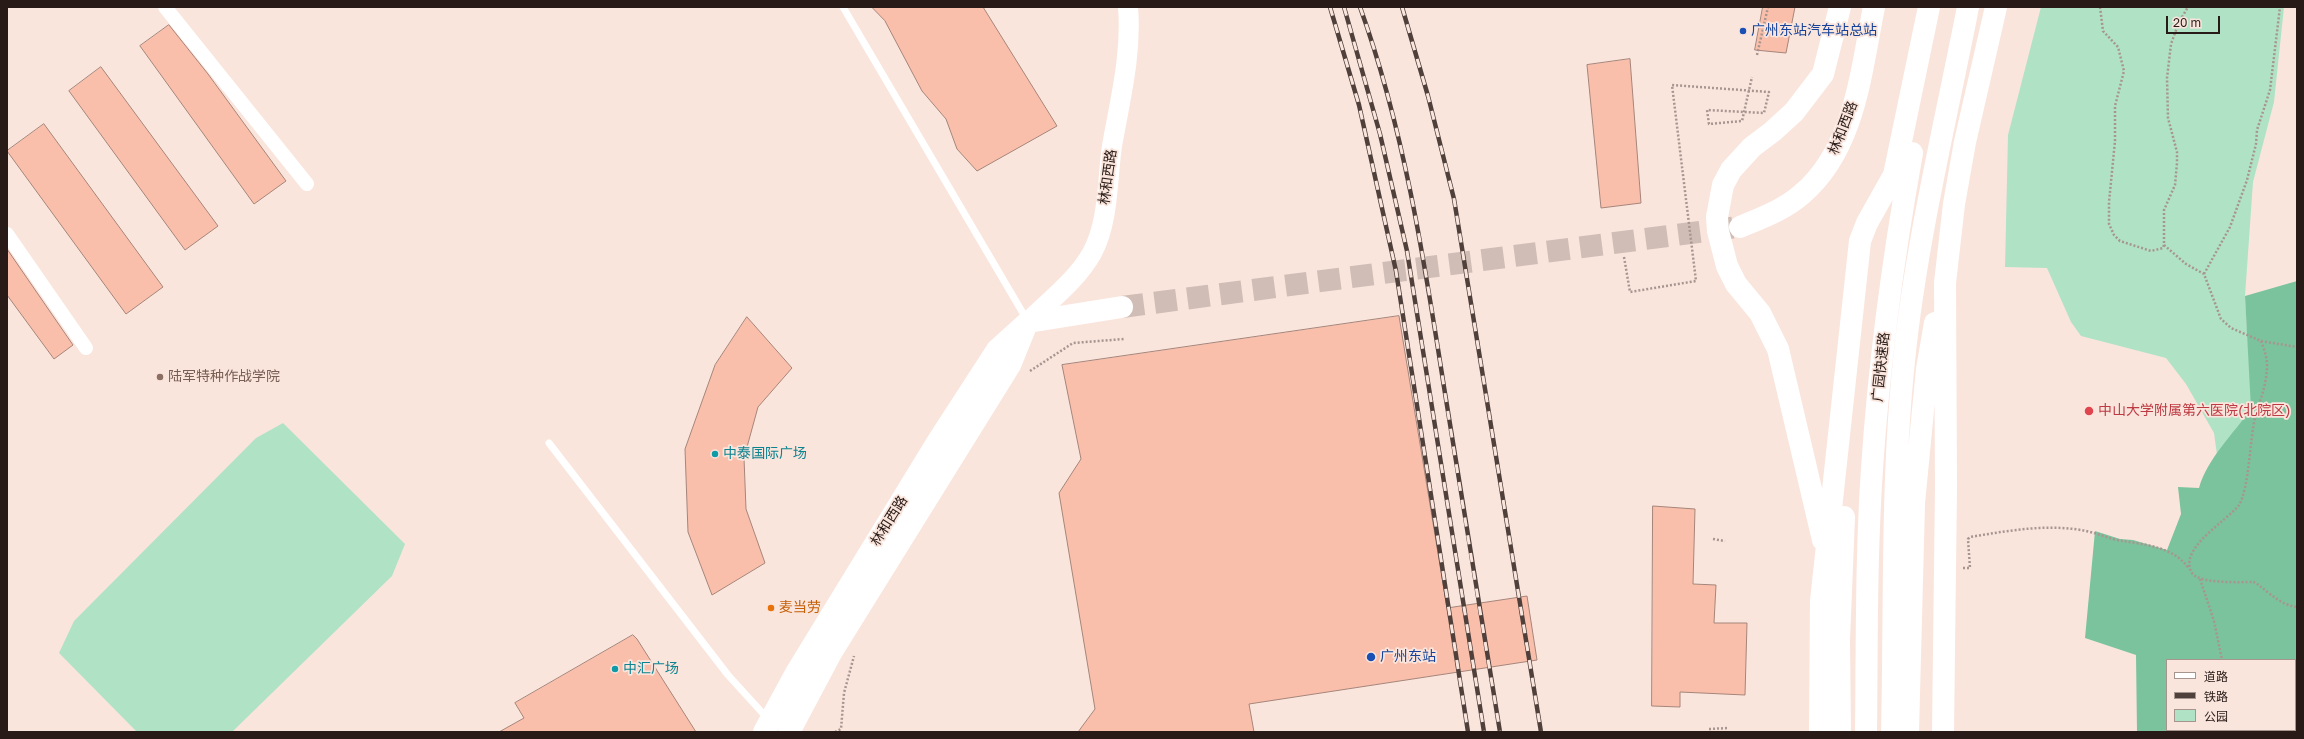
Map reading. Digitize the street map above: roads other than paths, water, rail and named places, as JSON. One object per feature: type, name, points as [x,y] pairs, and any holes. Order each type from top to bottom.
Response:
[{"type":"main road","name":"林和西路","points":[[774,729],[796,673],[938,441],[997,350],[1076,275],[1092,253],[1100,234],[1112,145],[1124,85],[1128,7]]},
{"type":"main road","points":[[1823,74],[1834,7]]},
{"type":"main road","points":[[1827,555],[1778,348],[1760,313],[1736,284],[1727,266],[1718,231],[1717,217],[1723,185],[1732,170],[1752,147],[1772,132],[1794,112],[1823,74],[1840,7]]},
{"type":"main road","name":"林和西路","points":[[1740,227],[1774,212],[1802,194],[1823,173],[1837,152],[1851,113],[1874,7]]},
{"type":"main road","name":"广园快速路","points":[[1840,732],[1839,640],[1844,516],[1858,340],[1872,231],[1914,7]]},
{"type":"main road","points":[[1820,732],[1821,601],[1860,241],[1867,223],[1894,175],[1929,7]]},
{"type":"main road","name":"广园快速路","points":[[1866,732],[1868,538],[1876,406],[1888,302],[1903,207],[1941,7]]},
{"type":"main road","points":[[1892,732],[1896,476],[1904,361],[1923,221],[1968,7]]},
{"type":"main road","points":[[1914,503],[1927,369],[1947,255],[1954,204],[1965,142],[1996,7]]},
{"type":"main road","points":[[1943,732],[1945,568],[1944,317],[1947,255]]},
{"type":"main road","points":[[1908,732],[1914,503],[1917,269]]},
{"type":"main road","points":[[1028,322],[1122,307]]},
{"type":"street","points":[[165,7],[307,184]]},
{"type":"street","points":[[7,234],[86,348]]},
{"type":"lane","points":[[843,7],[1028,322]]},
{"type":"lane","points":[[549,443],[728,675],[774,729]]},
{"type":"tunnel","points":[[1122,307],[1737,227]]},
{"type":"railway","points":[[1330,7],[1359,105],[1396,271],[1468,732]]},
{"type":"railway","points":[[1344,7],[1380,134],[1407,251],[1484,732]]},
{"type":"railway","points":[[1360,7],[1389,100],[1411,195],[1429,291],[1500,732]]},
{"type":"railway","points":[[1402,7],[1428,96],[1454,199],[1541,732]]},
{"type":"place","name":"广州东站汽车站总站","points":[[1743,31]]},
{"type":"place","name":"陆军特种作战学院","points":[[160,377]]},
{"type":"place","name":"中山大学附属第六医院(北院区)","points":[[2089,411]]},
{"type":"place","name":"中泰国际广场","points":[[715,454]]},
{"type":"place","name":"麦当劳","points":[[771,608]]},
{"type":"place","name":"广州东站","points":[[1371,657]]},
{"type":"place","name":"中汇广场","points":[[615,669]]}]
